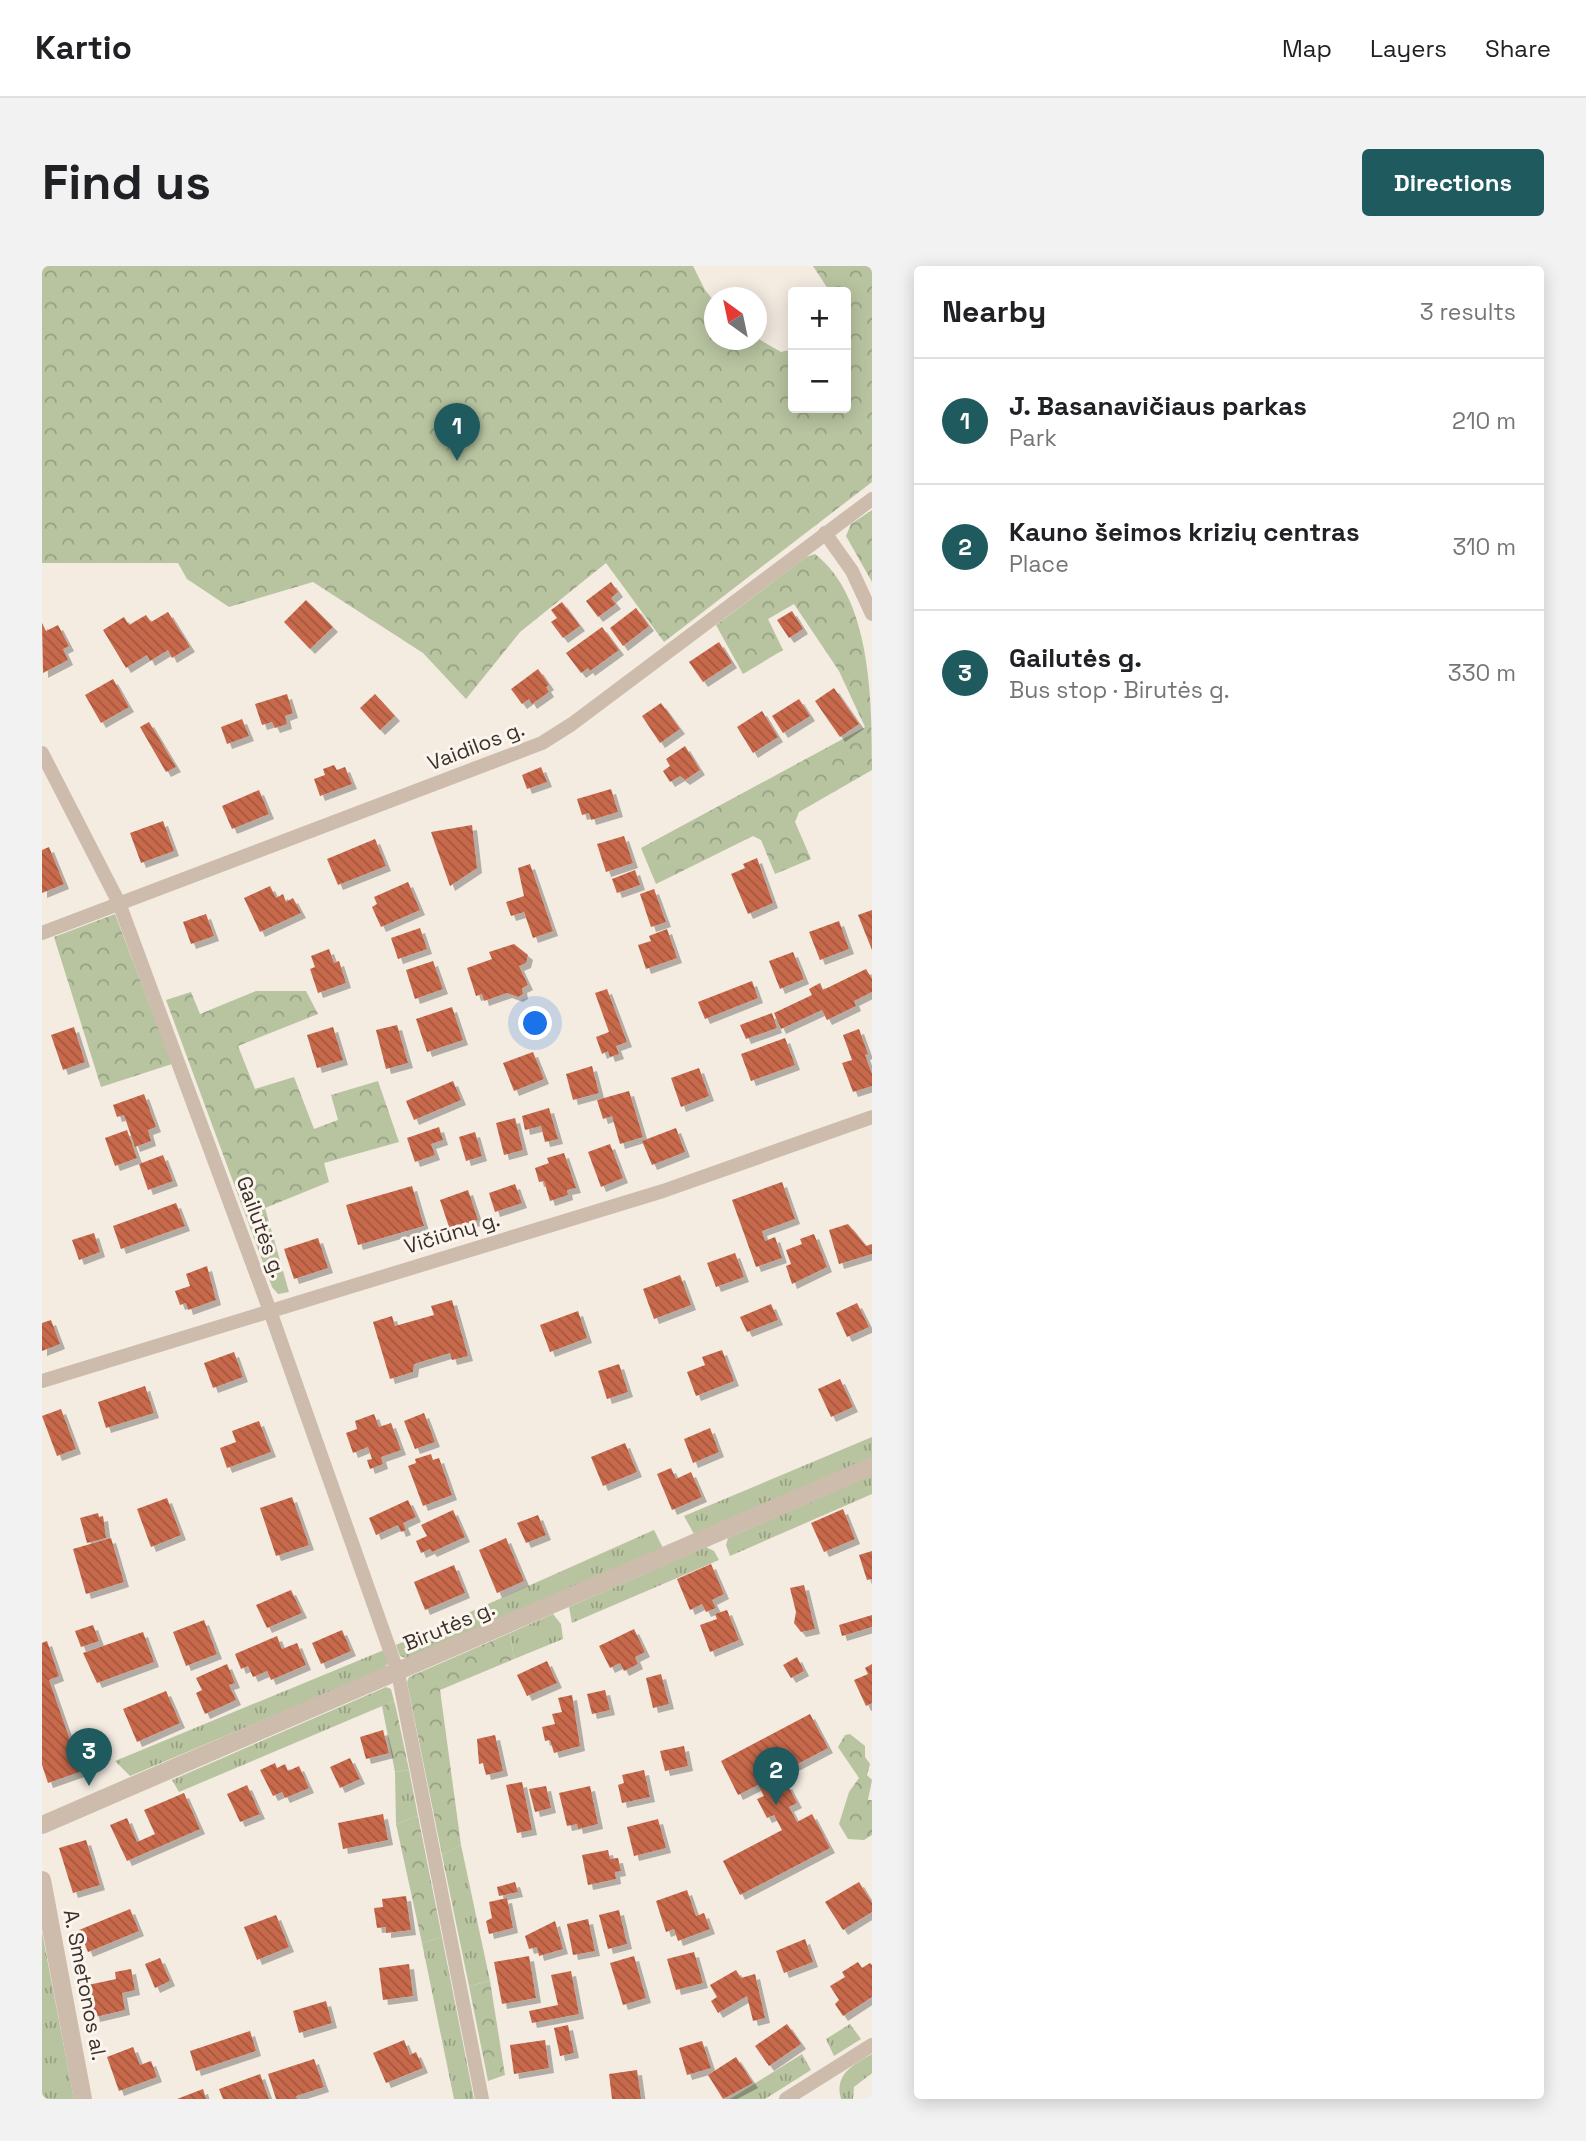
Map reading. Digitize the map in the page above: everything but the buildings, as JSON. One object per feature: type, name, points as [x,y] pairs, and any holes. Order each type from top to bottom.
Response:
[{"type":"street","name":"Vaidilos g.","points":[[42,933],[541,743],[572,724],[872,499]]},
{"type":"street","points":[[825,533],[852,571],[872,614]]},
{"type":"street","name":"Gailutės g.","points":[[42,753],[119,903],[270,1311],[398,1673],[482,2099]]},
{"type":"street","name":"Vičiūnų g.","points":[[42,1381],[663,1191],[872,1118]]},
{"type":"street","name":"Birutės g.","points":[[42,1825],[872,1466]]},
{"type":"street","name":"A. Smetonos al.","points":[[42,1880],[83,2099]]},
{"type":"street","points":[[786,2099],[872,2045]]},
{"type":"green space","points":[[42,266],[693,266],[704,288],[704,350],[767,350],[767,344],[781,352],[788,350],[788,413],[851,413],[851,287],[827,287],[813,266],[872,266],[872,482],[664,642],[606,563],[520,632],[466,699],[423,653],[313,582],[229,607],[187,579],[178,563],[42,563]]},
{"type":"green space","points":[[872,510],[872,582],[846,536],[851,524]]},
{"type":"green space","points":[[815,554],[834,573],[848,597],[858,624],[869,684],[872,770],[799,812],[795,822],[811,859],[775,874],[761,840],[753,836],[656,884],[641,848],[865,727],[839,671],[794,604],[768,619],[783,650],[743,674],[716,625],[806,557]]},
{"type":"green space","points":[[115,914],[172,1064],[101,1087],[54,937]]},
{"type":"green space","points":[[256,991],[306,991],[318,1014],[238,1046],[255,1089],[294,1077],[314,1129],[338,1120],[331,1095],[378,1081],[399,1142],[324,1163],[329,1182],[265,1208],[289,1292],[278,1294],[272,1287],[166,1000],[191,992],[200,1014]]},
{"type":"green space","points":[[872,1437],[872,1457],[694,1534],[684,1516]]},
{"type":"green space","points":[[872,1475],[872,1494],[730,1556],[726,1545],[728,1538]]},
{"type":"green space","points":[[654,1530],[663,1548],[408,1659],[400,1656],[396,1645]]},
{"type":"green space","points":[[706,1547],[714,1551],[719,1560],[572,1623],[569,1607]]},
{"type":"green space","points":[[553,1614],[561,1624],[563,1639],[514,1659],[510,1633]]},
{"type":"green space","points":[[510,1633],[514,1659],[440,1690],[461,1845],[442,1855],[407,1682],[409,1677]]},
{"type":"green space","points":[[384,1650],[389,1662],[384,1669],[130,1776],[115,1761]]},
{"type":"green space","points":[[386,1687],[391,1689],[394,1701],[179,1792],[172,1780]]},
{"type":"green space","points":[[394,1701],[409,1770],[395,1772],[382,1706]]},
{"type":"green space","points":[[850,1734],[865,1746],[865,1757],[870,1764],[867,1775],[872,1780],[868,1800],[872,1800],[872,1835],[864,1840],[848,1839],[839,1824],[849,1792],[859,1778],[838,1747],[845,1735]]},
{"type":"green space","points":[[409,1770],[418,1816],[396,1824],[395,1772]]},
{"type":"green space","points":[[418,1816],[442,1937],[422,1943],[396,1824]]},
{"type":"green space","points":[[461,1845],[490,1981],[469,1986],[442,1855]]},
{"type":"green space","points":[[42,1932],[74,2099],[42,2099]]},
{"type":"green space","points":[[442,1937],[474,2099],[454,2099],[422,1943]]},
{"type":"green space","points":[[490,1981],[505,2075],[488,2081],[469,1986]]},
{"type":"green space","points":[[850,2024],[861,2039],[834,2056],[826,2039]]},
{"type":"green space","points":[[802,2054],[811,2070],[765,2099],[730,2099]]},
{"type":"green space","points":[[872,2054],[872,2073],[854,2087],[853,2099],[841,2099],[840,2083],[847,2071]]},
{"type":"place","name":"J. Basanavičiaus parkas","points":[[457,461]]},
{"type":"place","name":"Gailutės g.","points":[[89,1786]]},
{"type":"place","name":"Kauno šeimos krizių centras","points":[[776,1805]]}]
